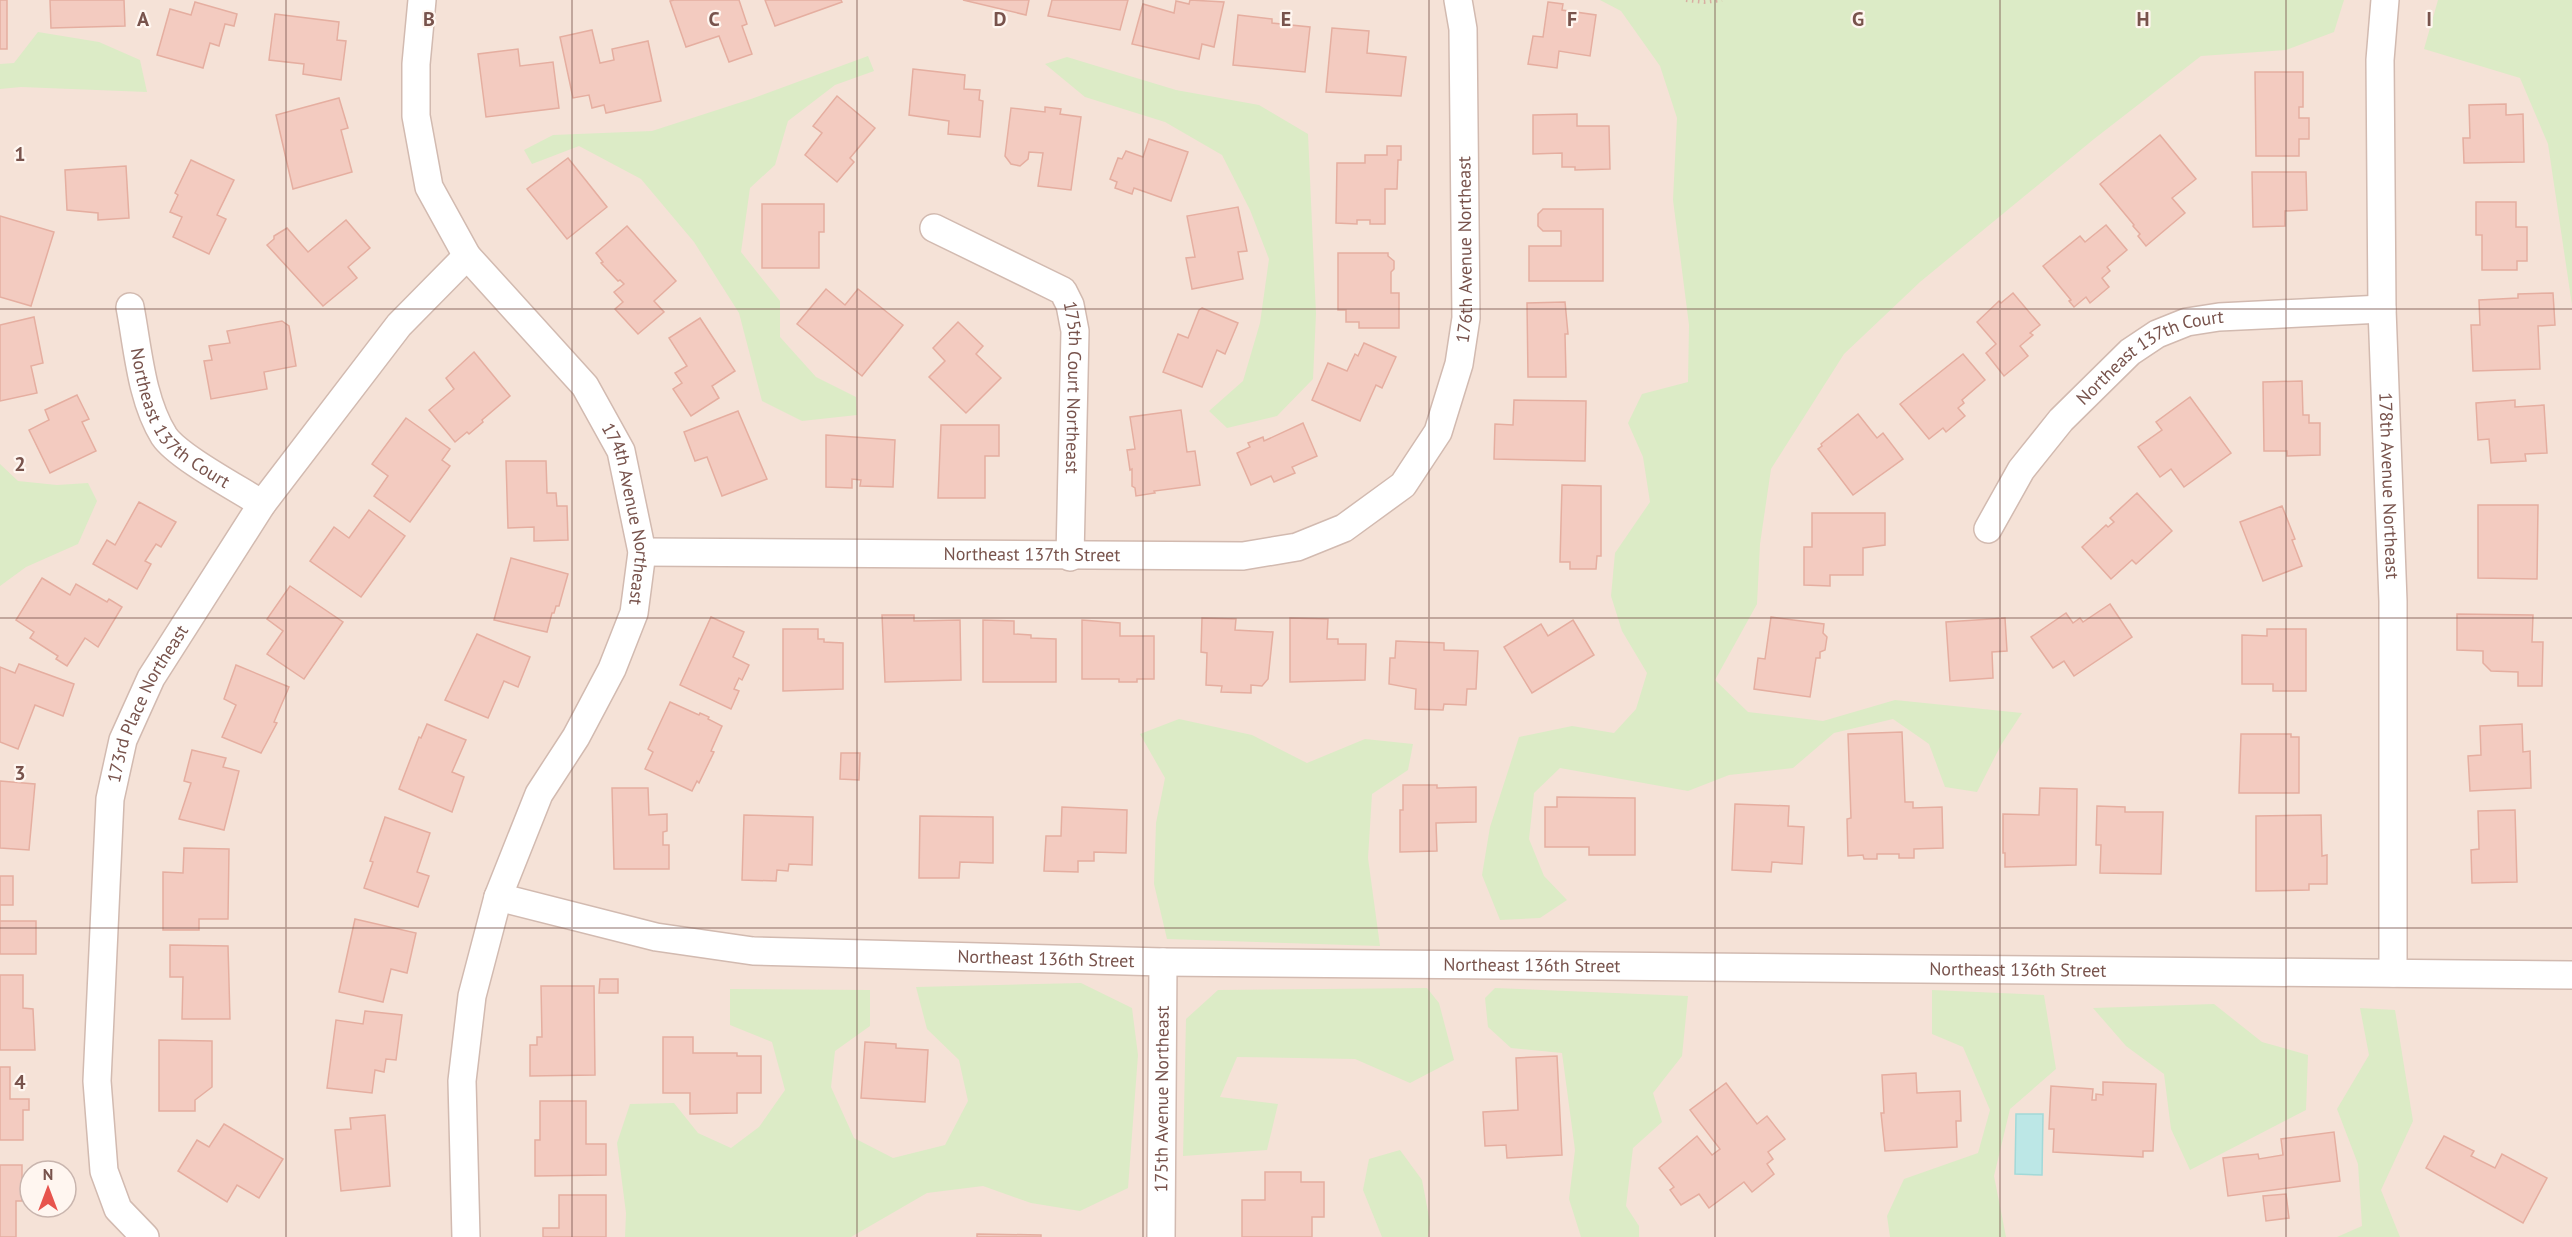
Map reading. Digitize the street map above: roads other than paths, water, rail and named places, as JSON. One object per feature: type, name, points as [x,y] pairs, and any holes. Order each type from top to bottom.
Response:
[{"type":"street","name":"174th Avenue Northeast","points":[[422,0],[416,64],[416,116],[429,187],[467,256],[585,386],[621,451],[642,552],[634,613],[612,669],[576,737],[539,794],[498,897],[472,996],[462,1081],[466,1237]]},
{"type":"street","name":"176th Avenue Northeast","points":[[1403,485],[1438,432],[1459,363],[1466,318],[1463,29],[1458,0]]},
{"type":"street","name":"178th Avenue Northeast","points":[[2385,0],[2380,60],[2382,309],[2393,602],[2393,973]]},
{"type":"street","name":"175th Court Northeast","points":[[934,228],[1063,291],[1070,305],[1075,332],[1070,557]]},
{"type":"street","name":"173rd Place Northeast","points":[[145,1237],[118,1209],[104,1171],[100,1131],[98,1081],[110,799],[123,740],[150,678],[262,504],[399,325],[467,256]]},
{"type":"street","name":"Northeast 137th Court","points":[[130,307],[147,399],[165,437],[192,460],[262,504]]},
{"type":"street","name":"Northeast 137th Court","points":[[1988,529],[2021,470],[2061,420],[2130,352],[2157,334],[2187,322],[2219,317],[2382,309]]},
{"type":"street","name":"Northeast 137th Street","points":[[642,552],[1070,557],[1243,556],[1297,547],[1344,528],[1403,485]]},
{"type":"street","name":"Northeast 136th Street","points":[[498,897],[656,937],[753,951],[1163,962],[2572,975]]},
{"type":"street","name":"175th Avenue Northeast","points":[[1161,1237],[1163,962]]},
{"type":"water","points":[[2016,1114],[2043,1114],[2042,1175],[2015,1174]]}]
